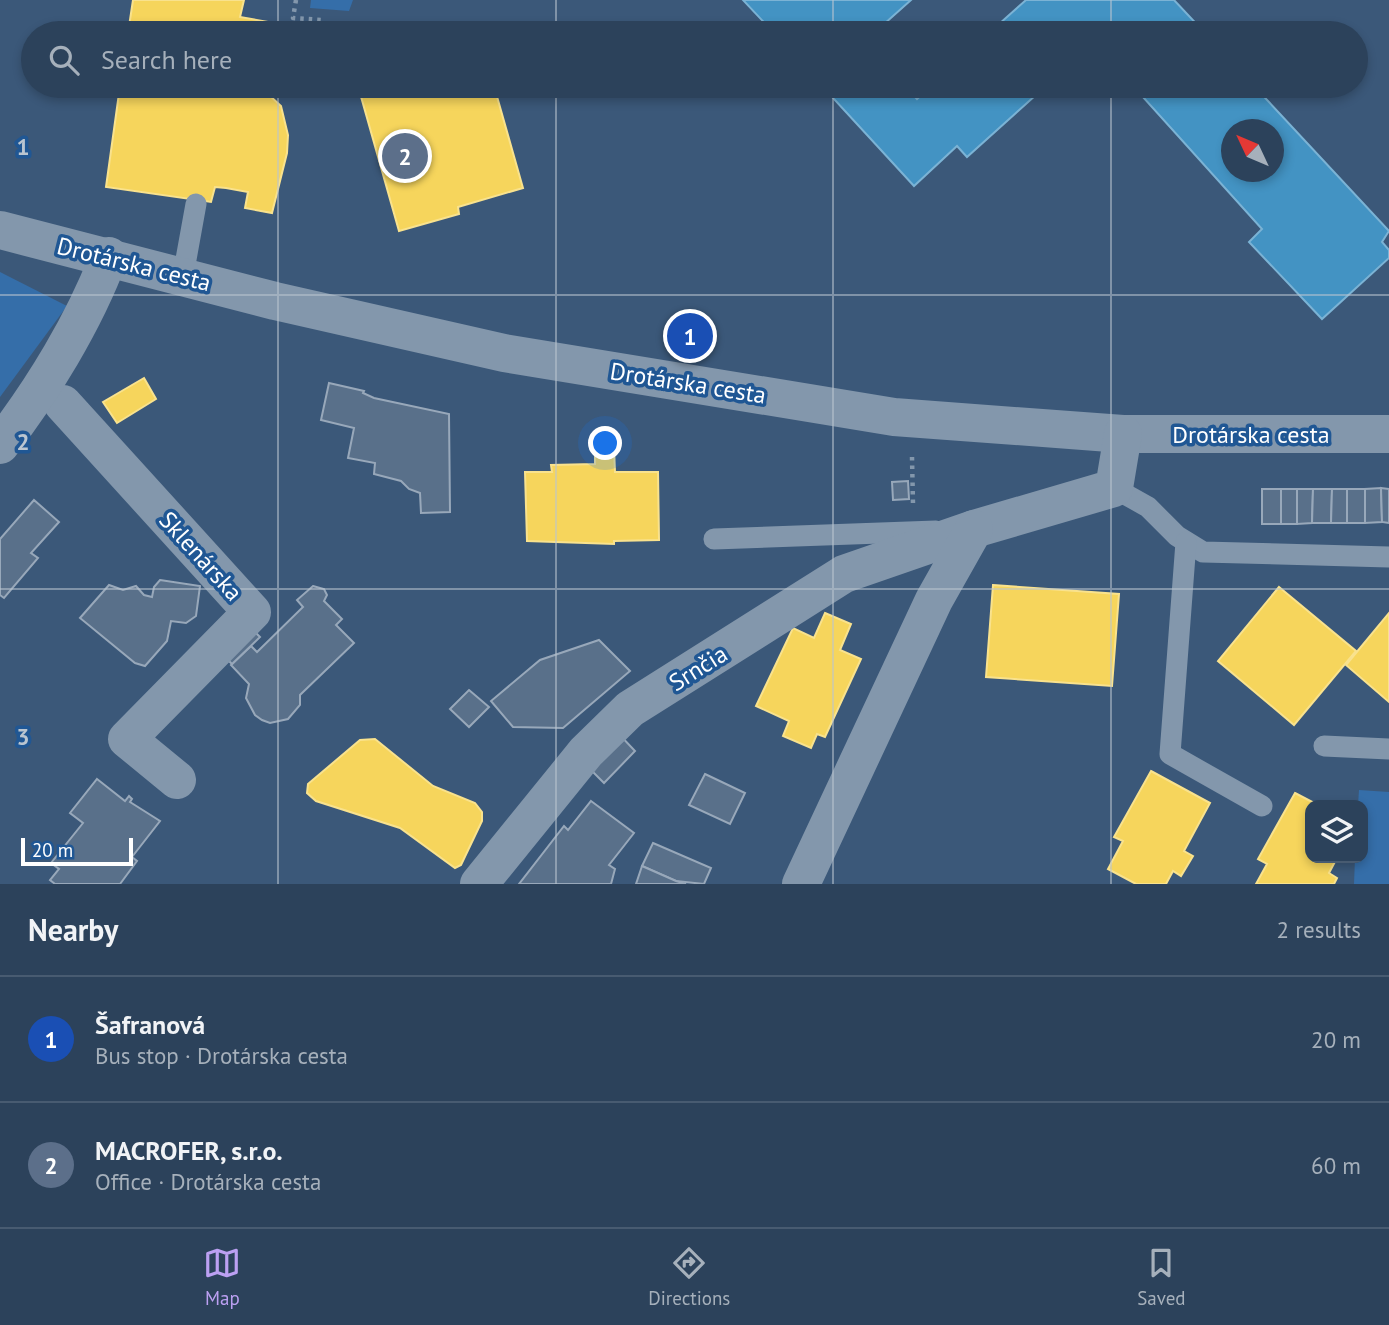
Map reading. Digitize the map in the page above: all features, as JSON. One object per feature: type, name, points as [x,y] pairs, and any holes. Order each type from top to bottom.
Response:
[{"type":"street","name":"Drotárska cesta","points":[[0,230],[348,318],[558,362],[894,417],[1123,434],[1389,435]]},
{"type":"street","points":[[0,445],[27,410],[53,393],[109,256]]},
{"type":"street","name":"Sklenárska","points":[[53,393],[252,612],[127,739],[177,780]]},
{"type":"street","points":[[1114,488],[1123,434]]},
{"type":"street","name":"Srnčia","points":[[478,884],[586,751],[630,709],[844,574],[974,529],[1114,488]]},
{"type":"street","points":[[801,884],[934,600],[974,529]]},
{"type":"lane","points":[[183,276],[196,204]]},
{"type":"lane","points":[[1114,488],[1149,507],[1186,542],[1203,552],[1389,557]]},
{"type":"lane","points":[[714,539],[974,529]]},
{"type":"lane","points":[[1186,542],[1170,754],[1262,806]]},
{"type":"lane","points":[[1324,746],[1389,749]]},
{"type":"path","points":[[296,0],[293,18],[322,20]]},
{"type":"path","points":[[912,455],[913,531]]},
{"type":"shaded area","points":[[311,0],[353,0],[349,11],[310,8]]},
{"type":"shaded area","points":[[0,272],[67,306],[0,397]]},
{"type":"shaded area","points":[[1359,790],[1389,792],[1389,884],[1354,884],[1355,863],[1368,863],[1368,800],[1358,800]]},
{"type":"building: Homes","points":[[133,0],[244,0],[240,17],[263,21],[130,21]]},
{"type":"building: Homes","points":[[118,98],[272,98],[281,106],[288,135],[287,153],[272,213],[245,208],[248,192],[226,188],[215,187],[211,202],[106,187]]},
{"type":"building: Homes","points":[[361,98],[497,98],[523,188],[458,207],[459,214],[399,231]]},
{"type":"building: Homes","points":[[144,378],[156,399],[117,423],[103,402]]},
{"type":"building: Homes","points":[[595,447],[614,447],[615,472],[658,472],[659,540],[614,541],[614,544],[527,541],[525,472],[552,472],[551,465],[595,464]]},
{"type":"building: Homes","points":[[993,585],[1119,594],[1112,686],[986,677]]},
{"type":"building: Homes","points":[[1279,587],[1356,651],[1294,725],[1218,661]]},
{"type":"building: Homes","points":[[825,613],[851,624],[840,650],[861,659],[825,737],[817,734],[811,748],[783,736],[789,721],[756,706],[793,628],[814,638]]},
{"type":"building: Homes","points":[[1389,613],[1389,702],[1346,665]]},
{"type":"building: Homes","points":[[375,739],[433,786],[475,803],[482,812],[482,821],[461,865],[455,868],[400,828],[316,801],[307,793],[308,784],[360,740]]},
{"type":"building: Homes","points":[[1151,771],[1210,803],[1184,851],[1193,856],[1181,876],[1173,871],[1166,884],[1136,884],[1108,869],[1123,841],[1114,837]]},
{"type":"building: Homes","points":[[1295,793],[1308,800],[1305,800],[1305,863],[1334,863],[1329,873],[1337,878],[1334,884],[1256,884],[1267,864],[1258,859]]},
{"type":"building: Schools","points":[[743,0],[911,0],[887,21],[763,21]]},
{"type":"building: Schools","points":[[1026,0],[1174,0],[1194,21],[1002,21]]},
{"type":"building: Schools","points":[[833,98],[1033,98],[967,157],[957,146],[914,186]]},
{"type":"building: Schools","points":[[1144,98],[1265,98],[1389,231],[1382,242],[1389,250],[1389,258],[1322,319],[1249,242],[1262,229]]},
{"type":"building: Other","points":[[329,383],[364,391],[363,393],[374,398],[449,414],[450,512],[421,513],[420,493],[409,489],[401,481],[374,474],[375,463],[348,458],[354,428],[321,420]]},
{"type":"building: Other","points":[[908,481],[909,499],[893,500],[892,482]]},
{"type":"building: Other","points":[[1381,488],[1382,522],[1365,523],[1365,489]]},
{"type":"building: Other","points":[[1381,488],[1389,489],[1389,523],[1382,522]]},
{"type":"building: Other","points":[[1262,489],[1281,489],[1281,524],[1262,524]]},
{"type":"building: Other","points":[[1281,489],[1297,489],[1297,524],[1281,524]]},
{"type":"building: Other","points":[[1297,489],[1313,489],[1312,523],[1297,524]]},
{"type":"building: Other","points":[[1313,489],[1332,489],[1331,523],[1312,523]]},
{"type":"building: Other","points":[[1332,489],[1347,489],[1347,523],[1331,523]]},
{"type":"building: Other","points":[[1347,489],[1365,489],[1365,523],[1347,523]]},
{"type":"building: Other","points":[[34,500],[59,522],[31,553],[38,558],[4,598],[0,595],[0,539]]},
{"type":"building: Other","points":[[160,580],[200,586],[196,616],[186,623],[171,621],[167,641],[145,666],[135,663],[80,618],[109,585],[123,590],[136,586],[144,595],[152,597],[154,587]]},
{"type":"building: Other","points":[[313,586],[324,589],[327,595],[324,601],[342,619],[336,625],[354,643],[300,695],[300,705],[288,719],[270,723],[255,715],[246,698],[249,684],[231,665],[251,646],[257,652],[303,607],[297,600]]},
{"type":"building: Other","points":[[251,628],[260,637],[232,664],[224,656]]},
{"type":"building: Other","points":[[599,640],[630,671],[563,728],[513,727],[491,701],[540,660]]},
{"type":"building: Other","points":[[469,690],[489,707],[469,727],[450,709]]},
{"type":"building: Other","points":[[617,732],[635,751],[604,783],[585,764]]},
{"type":"building: Other","points":[[705,774],[745,793],[730,824],[689,805]]},
{"type":"building: Other","points":[[97,779],[125,801],[129,796],[132,799],[130,802],[160,821],[132,857],[137,861],[120,884],[55,884],[50,880],[59,869],[51,863],[83,823],[70,813]]},
{"type":"building: Other","points":[[591,801],[634,833],[609,865],[615,869],[611,884],[519,884],[564,826],[568,830]]},
{"type":"building: Other","points":[[653,843],[711,868],[704,884],[676,881],[642,866]]},
{"type":"building: Other","points":[[642,866],[676,881],[686,884],[636,884]]},
{"type":"place","name":"MACROFER, s.r.o.","points":[[405,156]]},
{"type":"place","name":"Šafranová","points":[[690,336]]}]
